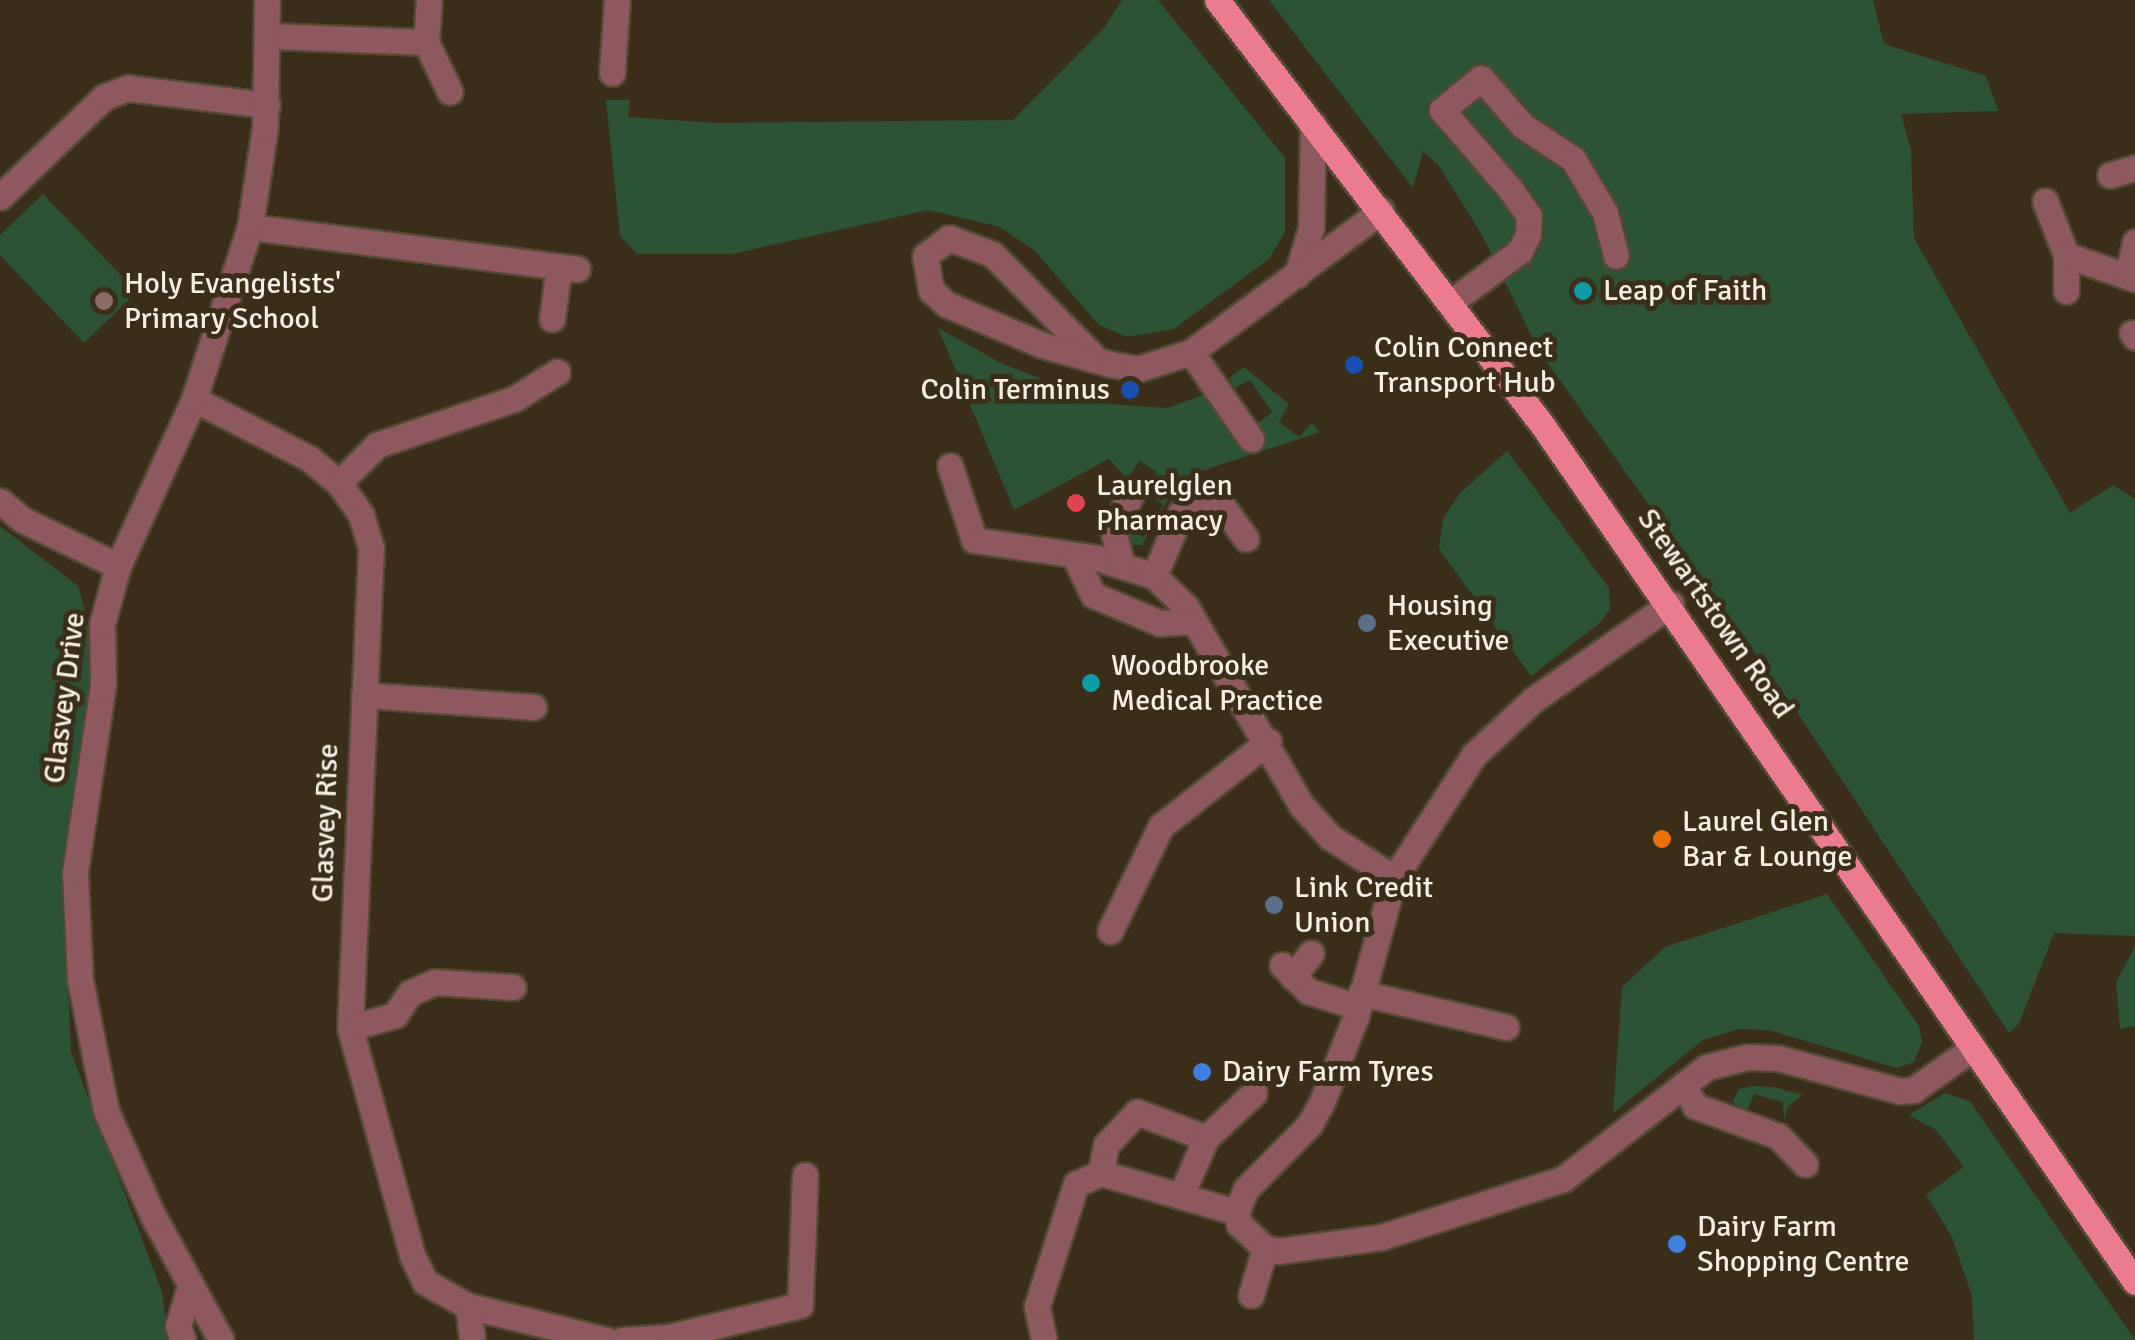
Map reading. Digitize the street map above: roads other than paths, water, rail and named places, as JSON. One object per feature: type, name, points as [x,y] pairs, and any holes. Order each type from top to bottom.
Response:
[{"type":"main road","name":"Stewartstown Road","points":[[1216,0],[1451,302],[1671,604],[2135,1282]]},
{"type":"street","name":"Glasvey Drive","points":[[221,1340],[190,1287],[106,1111],[80,980],[75,872],[103,685],[102,624],[118,566],[194,400],[250,227],[267,105],[267,0]]},
{"type":"street","points":[[429,0],[426,42],[450,92]]},
{"type":"street","points":[[612,73],[617,0]]},
{"type":"street","points":[[270,36],[426,42]]},
{"type":"street","points":[[1451,302],[1520,251],[1528,234],[1529,216],[1511,190],[1442,110],[1481,78],[1523,126],[1573,160],[1604,214],[1616,256]]},
{"type":"street","points":[[0,197],[104,97],[128,88],[267,105]]},
{"type":"street","points":[[1296,275],[1311,228],[1312,124]]},
{"type":"street","points":[[2110,176],[2135,168]]},
{"type":"street","points":[[2045,201],[2066,254],[2066,291]]},
{"type":"street","points":[[1096,359],[992,254],[949,238],[926,256],[931,290],[946,304],[1006,332],[1096,359],[1138,368],[1191,352],[1381,211]]},
{"type":"street","points":[[250,227],[568,268],[552,319]]},
{"type":"street","points":[[2066,254],[2131,276],[2135,242]]},
{"type":"street","points":[[1191,352],[1251,439]]},
{"type":"street","points":[[339,483],[377,445],[514,399],[557,372]]},
{"type":"street","name":"Glasvey Rise","points":[[194,400],[310,459],[339,483],[361,515],[370,547],[350,1028],[412,1255],[424,1282],[468,1306],[606,1340]]},
{"type":"street","points":[[950,466],[974,540],[1074,555],[1154,576],[1194,621],[1269,741],[1302,806],[1330,837],[1394,878]]},
{"type":"street","points":[[1122,566],[1113,529],[1131,495]]},
{"type":"street","points":[[0,501],[23,520],[118,566]]},
{"type":"street","points":[[1154,576],[1181,513],[1208,502],[1223,507],[1246,539]]},
{"type":"street","points":[[1074,555],[1093,595],[1160,623],[1194,621]]},
{"type":"street","points":[[1671,604],[1532,700],[1474,755],[1394,878],[1360,1000],[1310,1124],[1246,1189],[1236,1212],[1239,1224],[1264,1248],[1380,1237],[1562,1179],[1707,1067],[1747,1057],[1778,1058],[1883,1090],[1913,1090],[1973,1048]]},
{"type":"street","points":[[364,695],[534,707]]},
{"type":"street","points":[[1110,931],[1161,826],[1269,741]]},
{"type":"street","points":[[1311,952],[1288,971],[1308,991],[1506,1027]]},
{"type":"street","points":[[350,1028],[394,1015],[410,994],[436,982],[514,987]]},
{"type":"street","points":[[1684,1085],[1695,1106],[1778,1136],[1804,1164]]},
{"type":"street","points":[[1182,1194],[1206,1138],[1254,1093]]},
{"type":"street","points":[[1101,1173],[1106,1145],[1138,1112],[1206,1138]]},
{"type":"street","points":[[1044,1340],[1038,1306],[1060,1220],[1076,1184],[1101,1173],[1236,1212]]},
{"type":"street","points":[[622,1340],[668,1338],[800,1304],[805,1174]]},
{"type":"street","points":[[1251,1296],[1264,1248]]},
{"type":"street","points":[[183,1340],[178,1326],[190,1287]]},
{"type":"street","points":[[468,1306],[472,1340]]},
{"type":"place","name":"Leap of Faith","points":[[1583,291]]},
{"type":"place","name":"Holy Evangelists' Primary School","points":[[104,301]]},
{"type":"place","name":"Colin Connect Transport Hub","points":[[1354,365]]},
{"type":"place","name":"Colin Terminus","points":[[1130,390]]},
{"type":"place","name":"Laurelglen Pharmacy","points":[[1076,503]]},
{"type":"place","name":"Housing Executive","points":[[1367,623]]},
{"type":"place","name":"Woodbrooke Medical Practice","points":[[1091,683]]},
{"type":"place","name":"Laurel Glen Bar & Lounge","points":[[1662,839]]},
{"type":"place","name":"Link Credit Union","points":[[1274,905]]},
{"type":"place","name":"Dairy Farm Tyres","points":[[1202,1072]]},
{"type":"place","name":"Dairy Farm Shopping Centre","points":[[1677,1244]]}]
